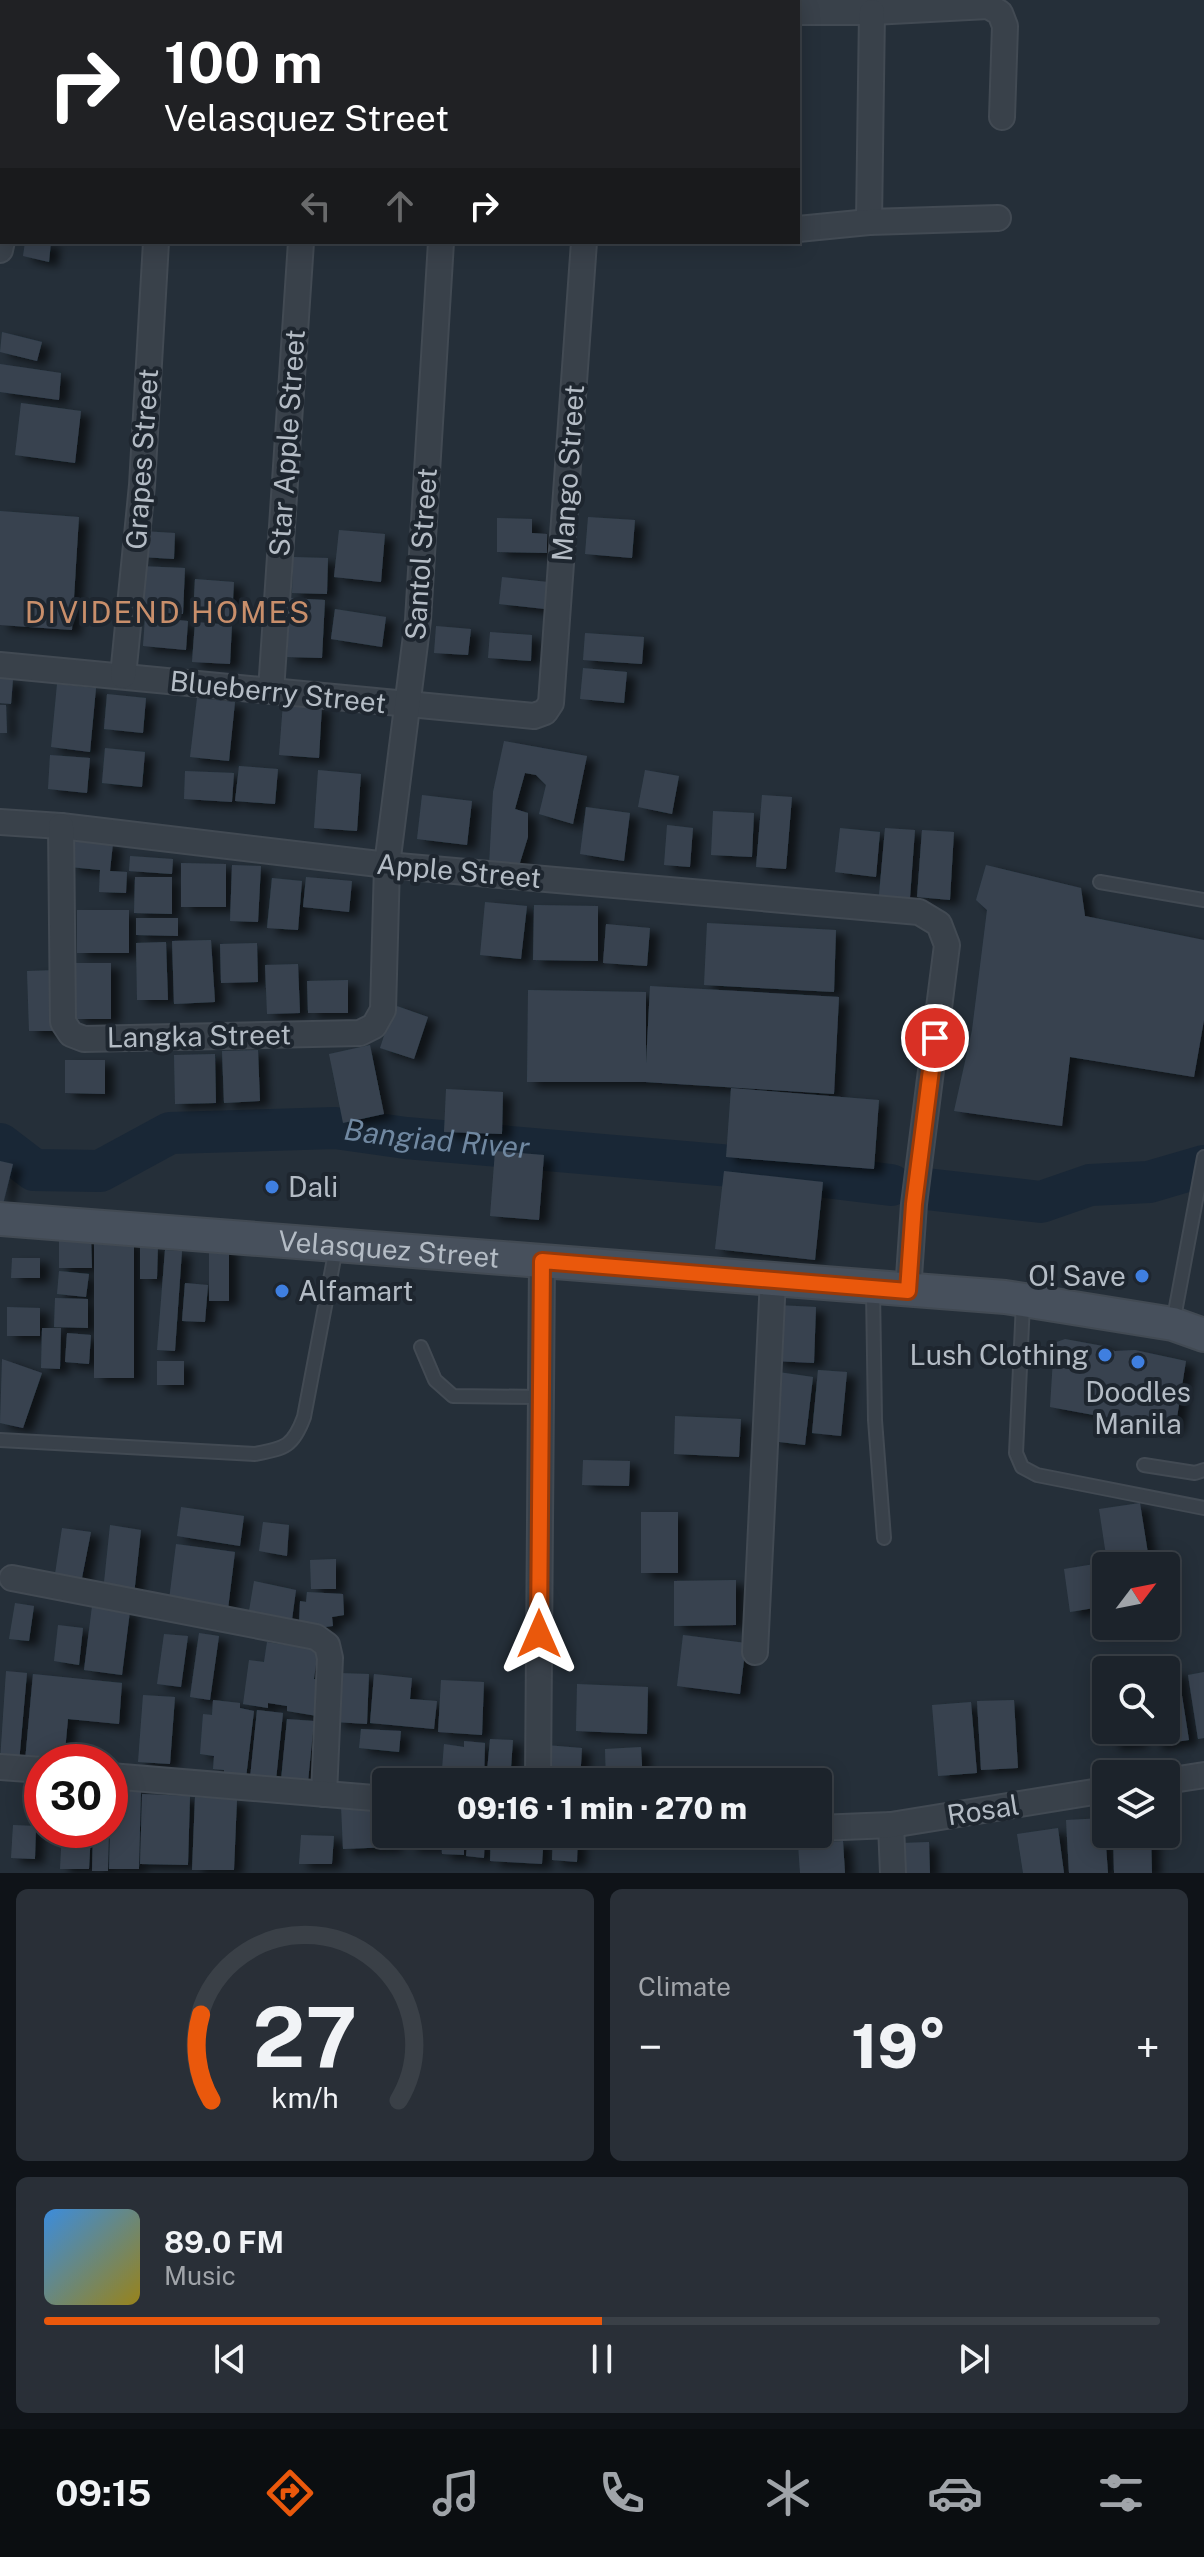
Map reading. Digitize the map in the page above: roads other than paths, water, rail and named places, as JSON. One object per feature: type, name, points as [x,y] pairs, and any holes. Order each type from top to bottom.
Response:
[{"type":"main road","name":"Velasquez Street","points":[[0,1219],[1023,1300],[1173,1324],[1204,1335]]},
{"type":"street","points":[[800,12],[988,6],[1000,13],[1005,26],[1002,117]]},
{"type":"street","points":[[869,222],[872,12]]},
{"type":"street","points":[[800,229],[869,222],[998,218]]},
{"type":"street","name":"Grapes Street","points":[[123,676],[142,485],[156,244]]},
{"type":"street","name":"Star Apple Street","points":[[271,691],[301,244]]},
{"type":"street","name":"Santol Street","points":[[387,865],[418,620],[441,244]]},
{"type":"street","name":"Mango Street","points":[[551,703],[584,244]]},
{"type":"street","name":"Blueberry Street","points":[[0,665],[534,716],[545,712],[551,703]]},
{"type":"street","name":"Apple Street","points":[[0,822],[61,826],[387,865],[919,912],[939,924],[947,945],[914,1204],[908,1291]]},
{"type":"street","name":"Langka Street","points":[[61,826],[63,1022],[71,1034],[84,1039],[360,1033],[374,1026],[383,1010],[387,865]]},
{"type":"street","points":[[538,1768],[542,1261]]},
{"type":"street","points":[[755,1652],[773,1279]]},
{"type":"street","points":[[12,1578],[316,1637],[327,1645],[330,1658],[324,1794]]},
{"type":"street","points":[[0,1767],[24,1769]]},
{"type":"street","points":[[1180,1779],[1204,1775]]},
{"type":"street","points":[[128,1778],[372,1798]]},
{"type":"street","name":"Rosal","points":[[832,1828],[891,1825],[1092,1792]]},
{"type":"street","points":[[891,1825],[893,1873]]},
{"type":"lane","points":[[1100,882],[1204,900]]},
{"type":"lane","points":[[1173,1324],[1204,1157]]},
{"type":"lane","points":[[0,1440],[255,1454],[280,1449],[297,1436],[304,1417],[336,1245]]},
{"type":"lane","points":[[873,1286],[875,1420],[884,1538]]},
{"type":"lane","points":[[1023,1300],[1016,1453],[1022,1467],[1037,1475],[1204,1508]]},
{"type":"lane","points":[[421,1347],[435,1380],[453,1396],[541,1397]]},
{"type":"lane","points":[[1144,1465],[1195,1473],[1204,1470]]},
{"type":"waterway","name":"Bangiad River","points":[[0,1144],[34,1170],[100,1171],[170,1133],[335,1128],[406,1138],[743,1167],[891,1185]]},
{"type":"waterway","name":"Bangiad River","points":[[926,1189],[1041,1202],[1090,1185],[1149,1182],[1204,1166]]},
{"type":"place","name":"Dali","points":[[272,1187]]},
{"type":"place","name":"O! Save","points":[[1142,1276]]},
{"type":"place","name":"Alfamart","points":[[282,1291]]},
{"type":"place","name":"Lush Clothing","points":[[1105,1355]]},
{"type":"place","name":"Doodles Manila","points":[[1138,1362]]},
{"type":"district","name":"DIVIDEND HOMES","points":[[168,613]]}]
